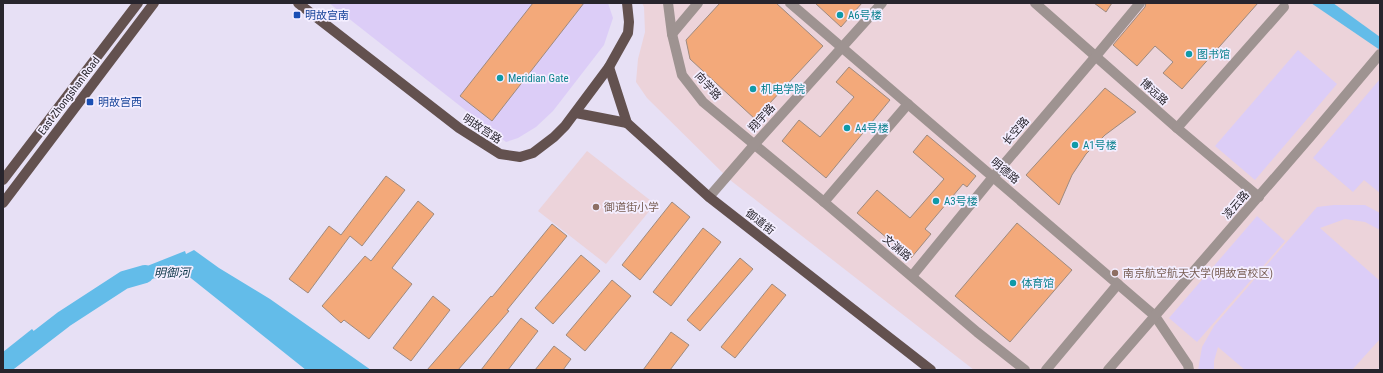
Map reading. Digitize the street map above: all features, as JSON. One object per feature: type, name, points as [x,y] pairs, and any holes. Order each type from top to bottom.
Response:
[{"type":"main road","name":"East Zhongshan Road","points":[[3,180],[138,3]]},
{"type":"main road","name":"East Zhongshan Road","points":[[3,203],[154,3]]},
{"type":"main road","name":"明故宫路","points":[[298,3],[459,128],[500,154],[520,157],[533,153],[554,137],[576,113],[609,67],[628,33],[629,22],[627,3]]},
{"type":"main road","points":[[576,113],[627,123],[609,67]]},
{"type":"main road","name":"御道街","points":[[627,123],[709,197],[931,370]]},
{"type":"lane","name":"向学路","points":[[668,3],[672,34],[682,75],[703,102],[754,145]]},
{"type":"lane","points":[[672,34],[698,3]]},
{"type":"lane","name":"明德路","points":[[790,3],[1155,316],[1188,365],[1189,370]]},
{"type":"lane","name":"翔宇路","points":[[709,197],[882,3]]},
{"type":"lane","name":"博远路","points":[[1036,3],[1177,128],[1259,197]]},
{"type":"lane","name":"长空路","points":[[912,276],[993,177],[1140,3]]},
{"type":"lane","points":[[1177,128],[1284,7]]},
{"type":"lane","name":"凌云路","points":[[1108,370],[1259,197],[1380,54]]},
{"type":"lane","points":[[824,202],[908,104]]},
{"type":"lane","name":"文渊路","points":[[754,145],[824,202],[977,332],[1025,370]]},
{"type":"lane","points":[[1046,370],[1118,284]]},
{"type":"shaded area","points":[[329,3],[608,3],[613,18],[604,45],[553,111],[536,127],[518,138],[506,142]]},
{"type":"shaded area","name":"南京航空航天大学(明故宫校区)","points":[[642,3],[1380,3],[1380,366],[1377,370],[974,370],[730,180],[647,98],[636,82],[638,59],[645,32],[644,7]]},
{"type":"shaded area","points":[[1298,50],[1337,84],[1255,180],[1215,146]]},
{"type":"shaded area","points":[[1380,79],[1380,193],[1364,180],[1353,192],[1313,158]]},
{"type":"shaded area","name":"御道街小学","points":[[587,151],[655,204],[606,264],[538,211]]},
{"type":"shaded area","points":[[1334,205],[1365,205],[1380,213],[1380,230],[1365,222],[1345,219],[1320,228],[1380,281],[1380,339],[1352,370],[1245,370],[1218,347],[1214,361],[1214,370],[1198,370],[1202,347],[1214,326],[1317,207]]},
{"type":"shaded area","points":[[1257,216],[1285,241],[1197,342],[1169,318]]},
{"type":"water","points":[[1311,3],[1333,3],[1380,37],[1380,50]]},
{"type":"water","points":[[194,250],[219,268],[270,299],[371,370],[306,370],[187,275],[155,278],[124,288],[122,276],[185,251],[186,254]]},
{"type":"water","points":[[32,329],[43,342],[12,370],[3,370],[3,352]]},
{"type":"building","name":"Meridian Gate","points":[[533,3],[584,3],[492,121],[460,96]]},
{"type":"building","name":"机电学院","points":[[720,3],[776,3],[823,46],[755,119],[690,59],[686,40]]},
{"type":"building","name":"A6号楼","points":[[815,3],[862,3],[841,27]]},
{"type":"building","points":[[1094,3],[1112,3],[1106,12]]},
{"type":"building","name":"图书馆","points":[[1146,3],[1258,3],[1182,89],[1163,73],[1173,62],[1155,46],[1137,66],[1113,45],[1145,7]]},
{"type":"building","name":"A4号楼","points":[[849,67],[890,100],[826,178],[782,141],[799,120],[820,137],[854,97],[836,82]]},
{"type":"building","name":"A1号楼","points":[[1105,88],[1136,112],[1105,135],[1086,154],[1072,175],[1059,205],[1026,175]]},
{"type":"building","name":"A3号楼","points":[[927,135],[976,176],[967,187],[963,184],[925,229],[931,234],[911,258],[857,213],[877,190],[910,218],[944,179],[913,152]]},
{"type":"building","points":[[386,176],[405,190],[362,246],[350,236],[308,293],[289,279],[329,226],[341,235]]},
{"type":"building","points":[[418,201],[434,214],[392,268],[412,284],[369,339],[344,320],[341,323],[322,306],[365,256],[371,261]]},
{"type":"building","points":[[672,202],[690,217],[640,280],[622,265]]},
{"type":"building","name":"体育馆","points":[[1017,223],[1072,270],[1010,342],[955,296]]},
{"type":"building","points":[[552,224],[567,236],[507,310],[509,311],[458,370],[427,370],[491,296],[492,297]]},
{"type":"building","points":[[703,228],[721,242],[671,306],[653,292]]},
{"type":"building","points":[[581,255],[600,271],[553,324],[535,308]]},
{"type":"building","points":[[740,258],[753,269],[700,331],[687,320]]},
{"type":"building","points":[[612,280],[631,296],[585,351],[566,335]]},
{"type":"building","points":[[772,284],[786,295],[735,358],[721,347]]},
{"type":"building","points":[[433,296],[450,310],[411,361],[393,348]]},
{"type":"building","points":[[521,318],[538,331],[508,370],[481,370]]},
{"type":"building","points":[[671,332],[689,345],[670,370],[643,370]]},
{"type":"building","points":[[554,346],[571,359],[563,370],[535,370]]},
{"type":"waterway","name":"明御河","points":[[3,366],[64,319],[124,280],[145,274]]},
{"type":"place","name":"明故宫南","points":[[297,15]]},
{"type":"place","name":"A6号楼","points":[[840,15]]},
{"type":"place","name":"图书馆","points":[[1189,54]]},
{"type":"place","name":"Meridian Gate","points":[[500,78]]},
{"type":"place","name":"机电学院","points":[[753,89]]},
{"type":"place","name":"明故宫西","points":[[90,102]]},
{"type":"place","name":"A4号楼","points":[[847,128]]},
{"type":"place","name":"A1号楼","points":[[1075,145]]},
{"type":"place","name":"A3号楼","points":[[936,201]]},
{"type":"place","name":"御道街小学","points":[[596,207]]},
{"type":"place","name":"南京航空航天大学(明故宫校区)","points":[[1115,273]]},
{"type":"place","name":"体育馆","points":[[1013,283]]}]
